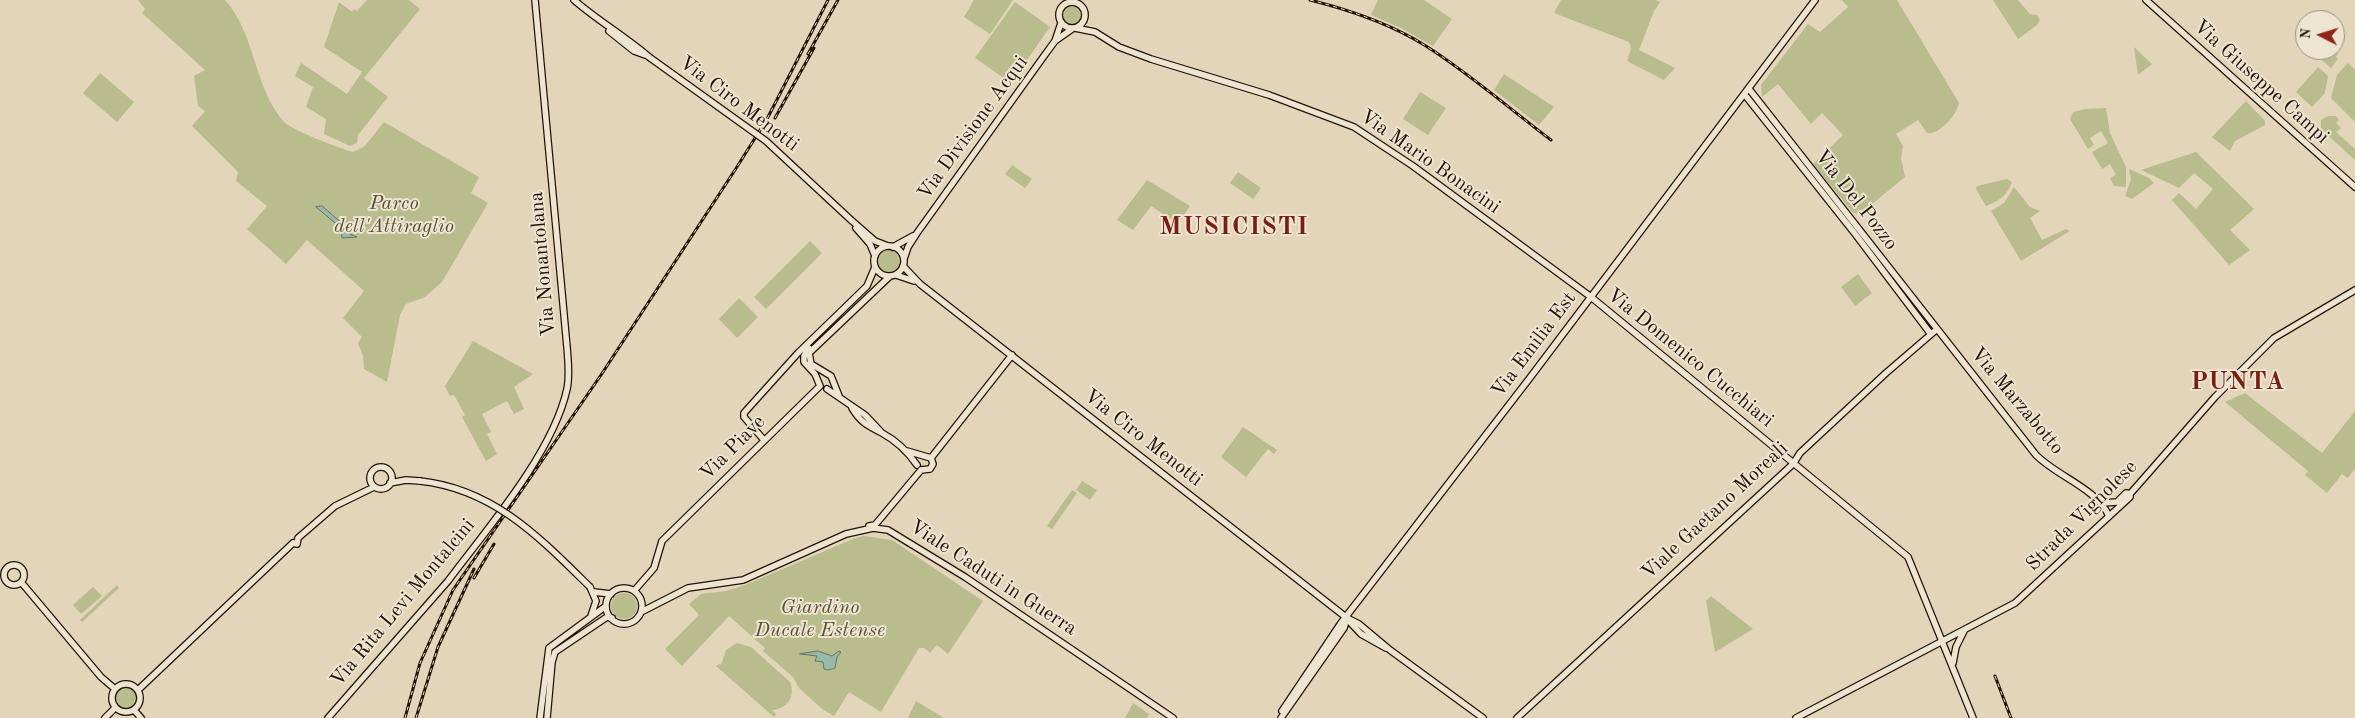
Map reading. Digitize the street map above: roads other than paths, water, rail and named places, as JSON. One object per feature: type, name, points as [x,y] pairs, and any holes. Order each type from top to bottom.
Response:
[{"type":"main road","name":"Via Nonantolana","points":[[502,508],[546,439],[557,418],[567,386],[564,303],[535,0]]},
{"type":"main road","name":"Via Ciro Menotti","points":[[574,0],[606,27],[622,35],[649,57],[755,131],[851,220],[875,240],[890,246]]},
{"type":"main road","name":"Via Emilia Est","points":[[1282,711],[1340,625],[1749,90],[1815,0]]},
{"type":"main road","name":"Via Giuseppe Campi","points":[[2146,0],[2355,187]]},
{"type":"main road","points":[[1072,1],[1082,3],[1085,19],[1082,24],[1074,29],[1061,23],[1059,10],[1063,5],[1072,1]]},
{"type":"main road","name":"Via Mario Bonacini","points":[[1085,19],[1095,32],[1119,47],[1151,59],[1269,95],[1354,126],[1419,171],[1591,297]]},
{"type":"main road","name":"Via Divisione Acqui","points":[[904,259],[908,247],[917,233],[1055,40],[1061,23]]},
{"type":"main road","name":"Via Divisione Acqui","points":[[1055,40],[1074,29]]},
{"type":"main road","name":"Via Mario Bonacini","points":[[1074,29],[1095,32]]},
{"type":"main road","name":"Via Del Pozzo","points":[[1749,90],[1781,136]]},
{"type":"main road","name":"Via Del Pozzo","points":[[1745,95],[1810,172],[1933,331]]},
{"type":"main road","name":"Via Ciro Menotti","points":[[851,220],[870,244],[875,256]]},
{"type":"main road","name":"Via Divisione Acqui","points":[[890,246],[917,233]]},
{"type":"main road","points":[[764,440],[744,417],[744,413],[798,353],[869,284],[875,267],[875,256],[880,249],[890,246],[901,252],[904,259],[903,266],[896,275],[889,277],[809,354],[811,364],[824,374],[831,376],[839,396]]},
{"type":"main road","name":"Via Ciro Menotti","points":[[903,266],[920,284],[1347,618],[1359,624],[1390,650],[1483,718]]},
{"type":"main road","points":[[875,267],[879,273],[889,277]]},
{"type":"main road","name":"Via Ciro Menotti","points":[[896,275],[920,284]]},
{"type":"main road","name":"Strada Vignolese","points":[[1796,718],[2019,601],[2130,497],[2130,494],[2221,391],[2274,338],[2355,290]]},
{"type":"main road","name":"Via Domenico Cucchiari","points":[[1591,297],[1908,558],[1973,718]]},
{"type":"main road","points":[[851,302],[804,354],[804,362],[819,383],[839,396],[852,408],[865,415],[883,433],[907,451],[919,468],[930,469],[933,464],[931,458]]},
{"type":"main road","name":"Viale Gaetano Moreali","points":[[1517,718],[1793,464],[1800,453],[1933,331]]},
{"type":"main road","name":"Via Marzabotto","points":[[1933,331],[2036,455],[2045,464],[2103,504],[2110,516]]},
{"type":"main road","points":[[931,458],[1012,355]]},
{"type":"main road","name":"Via Piave","points":[[634,591],[652,571],[660,546],[670,533],[764,440],[819,383],[824,374]]},
{"type":"main road","points":[[827,389],[833,382]]},
{"type":"main road","points":[[907,451],[931,458]]},
{"type":"main road","points":[[846,534],[857,528],[875,525],[919,468],[918,460],[924,456]]},
{"type":"main road","points":[[374,487],[370,477],[375,468],[385,468],[391,474],[406,480]]},
{"type":"main road","points":[[390,483],[391,474]]},
{"type":"main road","points":[[138,690],[293,543],[292,538],[298,538],[335,506],[374,487],[384,488],[390,483],[406,480],[465,490],[488,502],[535,534],[607,604],[612,618]]},
{"type":"main road","points":[[2103,504],[2112,504],[2126,493],[2130,494]]},
{"type":"main road","name":"Via Rita Levi Montalcini","points":[[328,718],[448,581],[502,508]]},
{"type":"main road","name":"Viale Caduti in Guerra","points":[[641,612],[683,590],[743,580],[846,534],[873,528],[895,532],[1173,718]]},
{"type":"main road","points":[[0,562],[6,568]]},
{"type":"main road","points":[[15,564],[20,566],[24,574],[21,582],[13,585],[6,581],[4,574],[6,568],[15,564]]},
{"type":"main road","points":[[21,582],[100,677],[115,689]]},
{"type":"main road","points":[[547,718],[552,662],[555,652],[606,617],[612,618],[617,622],[628,623],[638,618],[641,612],[642,601],[634,591],[623,588],[610,594],[592,590]]},
{"type":"main road","points":[[591,618],[596,601],[592,590]]},
{"type":"main road","points":[[540,718],[546,662],[552,645],[591,618],[607,604],[610,594]]},
{"type":"main road","points":[[1281,718],[1344,628],[1347,618]]},
{"type":"main road","points":[[1952,665],[1956,647],[1964,631]]},
{"type":"main road","points":[[125,684],[132,685],[138,690],[140,699],[134,710],[126,713],[116,708],[112,697],[115,689],[125,684]]},
{"type":"main road","points":[[105,718],[116,708]]},
{"type":"main road","points":[[134,710],[141,718]]},
{"type":"railway","points":[[405,718],[420,663],[453,590],[601,375],[735,170],[767,119],[828,0]]},
{"type":"railway","points":[[808,54],[838,0]]},
{"type":"railway","points":[[1310,0],[1370,18],[1413,38],[1458,68],[1551,140]]},
{"type":"railway","points":[[775,118],[814,48]]},
{"type":"railway","points":[[474,578],[494,544]]},
{"type":"railway","points":[[416,718],[438,647],[474,569]]},
{"type":"railway","points":[[1995,676],[2011,718]]},
{"type":"district","name":"MUSICISTI","points":[[1234,227]]},
{"type":"district","name":"PUNTA","points":[[2238,382]]},
{"type":"park label","name":"Parco dell'Attiraglio","points":[[394,216]]},
{"type":"park label","name":"Giardino Ducale Estense","points":[[820,620]]}]
